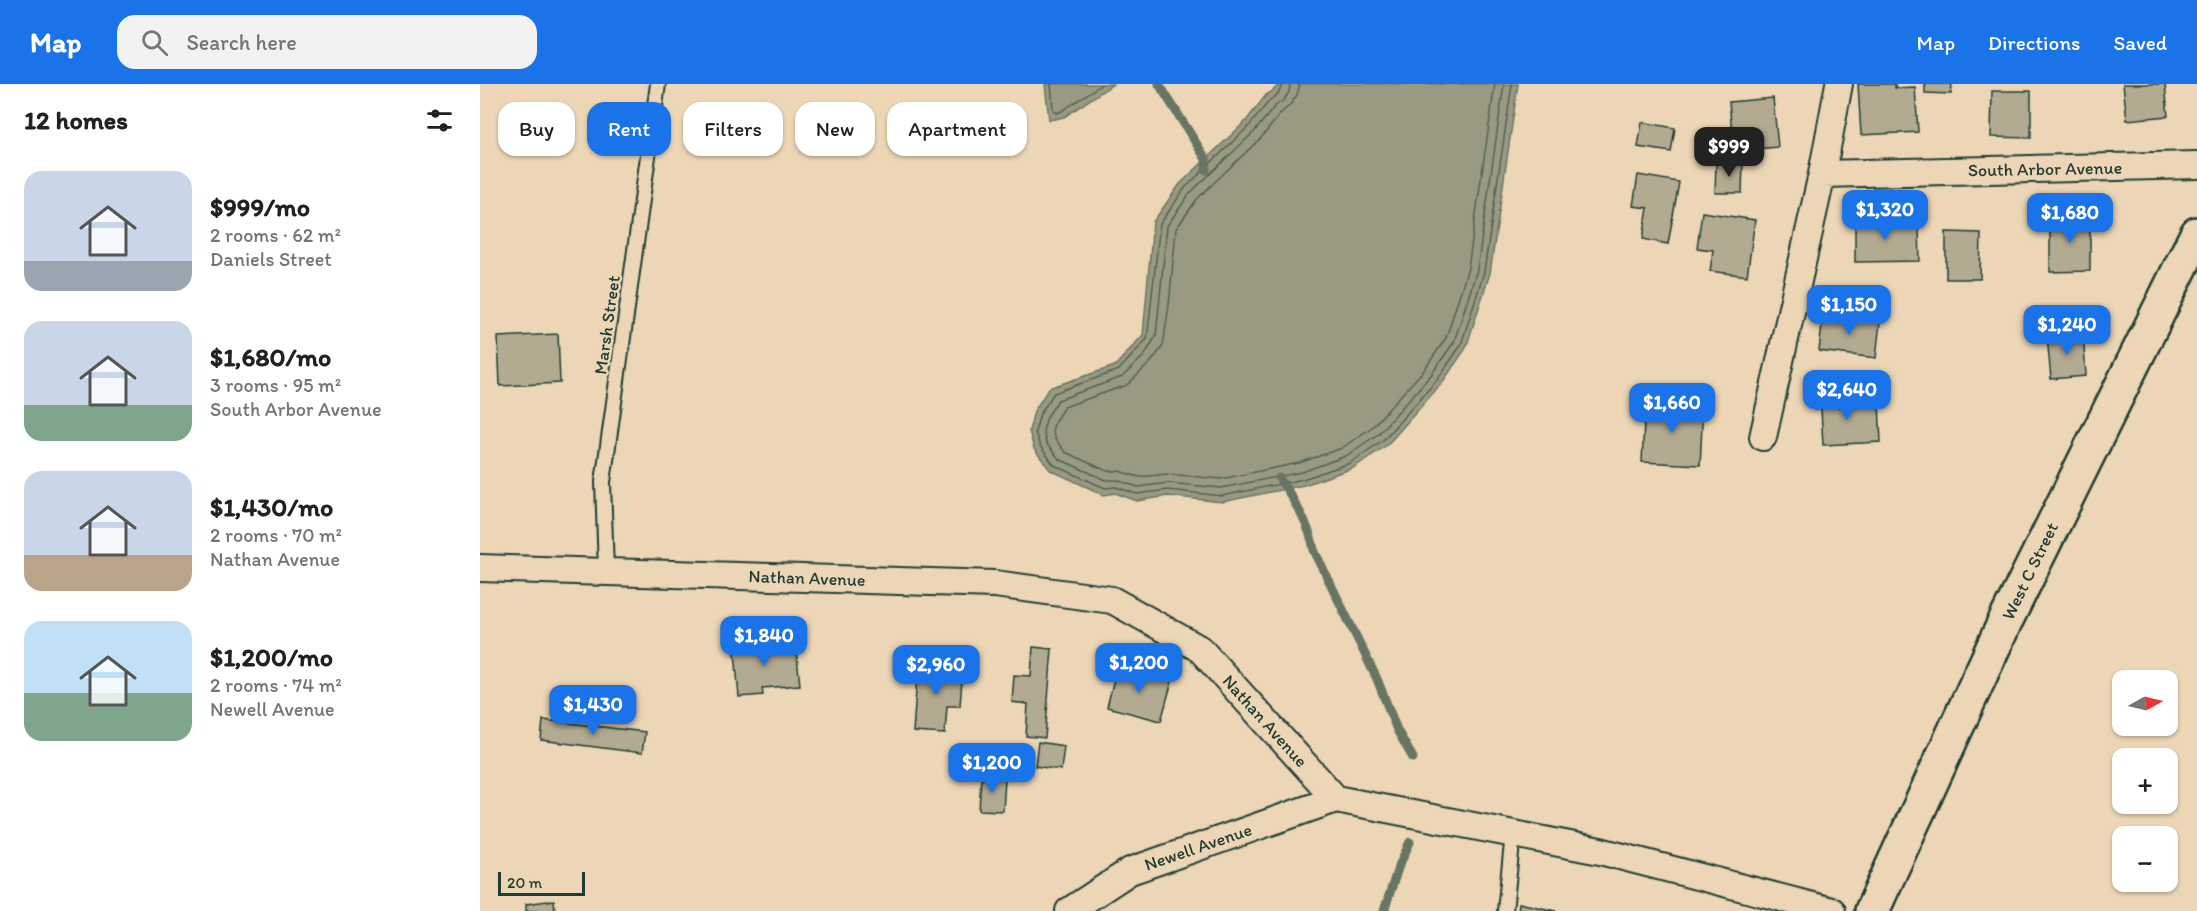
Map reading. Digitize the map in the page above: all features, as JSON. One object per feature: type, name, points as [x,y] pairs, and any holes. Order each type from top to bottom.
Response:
[{"type":"main road","name":"West C Street","points":[[1872,911],[2003,626],[2197,234]]},
{"type":"street","points":[[1763,437],[1822,174],[1839,84]]},
{"type":"street","name":"South Arbor Avenue","points":[[1822,174],[2197,165]]},
{"type":"street","name":"Nathan Avenue","points":[[480,568],[994,584],[1112,600],[1200,649],[1336,799]]},
{"type":"street","points":[[1336,799],[1600,851],[1832,911]]},
{"type":"street","name":"Newell Avenue","points":[[1069,911],[1130,871],[1336,799]]},
{"type":"lane","name":"Marsh Street","points":[[606,571],[603,482],[658,84]]},
{"type":"lane","points":[[1505,911],[1513,834]]},
{"type":"water","points":[[1045,84],[1113,84],[1064,117],[1049,120]]},
{"type":"water","points":[[1279,84],[1518,84],[1490,273],[1466,348],[1442,383],[1387,445],[1353,468],[1304,485],[1222,502],[1168,496],[1137,501],[1115,493],[1104,495],[1050,470],[1034,449],[1029,431],[1034,411],[1049,388],[1115,366],[1143,335],[1153,222],[1180,184],[1246,121],[1266,95]]},
{"type":"building","points":[[1858,84],[1895,84],[1895,88],[1915,87],[1918,132],[1861,135]]},
{"type":"building","points":[[1925,84],[1952,84],[1951,94],[1925,93]]},
{"type":"building","points":[[2123,84],[2165,84],[2168,116],[2127,120]]},
{"type":"building","points":[[1992,91],[2031,91],[2031,138],[1991,137]]},
{"type":"building","points":[[1773,98],[1778,147],[1734,151],[1729,102]]},
{"type":"building","points":[[1642,122],[1675,128],[1671,152],[1638,147]]},
{"type":"building","points":[[1716,163],[1743,163],[1742,193],[1715,193]]},
{"type":"building","points":[[1638,175],[1679,182],[1668,244],[1643,239],[1648,208],[1633,206]]},
{"type":"building","points":[[1702,212],[1755,220],[1747,276],[1710,271],[1713,250],[1697,248]]},
{"type":"building","points":[[2050,216],[2090,216],[2090,271],[2050,272]]},
{"type":"building","points":[[1855,217],[1891,217],[1891,227],[1919,227],[1920,261],[1855,262]]},
{"type":"building","points":[[1946,232],[1981,233],[1980,279],[1946,279]]},
{"type":"building","points":[[1823,315],[1880,322],[1876,358],[1819,351]]},
{"type":"building","points":[[2083,332],[2086,376],[2051,379],[2047,336]]},
{"type":"building","points":[[558,334],[560,383],[500,386],[498,337]]},
{"type":"building","points":[[1838,390],[1839,407],[1879,405],[1881,442],[1823,445],[1821,409],[1814,410],[1813,391]]},
{"type":"building","points":[[1645,402],[1703,406],[1700,465],[1642,462]]},
{"type":"building","points":[[773,638],[775,650],[796,648],[800,685],[762,688],[763,695],[739,697],[734,641]]},
{"type":"building","points":[[1033,647],[1052,649],[1045,738],[1026,736],[1028,704],[1012,702],[1014,675],[1031,676]]},
{"type":"building","points":[[918,662],[963,666],[960,706],[947,706],[945,734],[913,732]]},
{"type":"building","points":[[1117,667],[1172,681],[1161,721],[1107,707]]},
{"type":"building","points":[[543,720],[645,732],[642,753],[541,740]]},
{"type":"building","points":[[1038,742],[1064,746],[1061,770],[1035,766]]},
{"type":"building","points":[[981,778],[1005,779],[1003,811],[979,810]]},
{"type":"building","points":[[554,900],[555,911],[526,911],[526,904]]},
{"type":"building","points":[[1519,903],[1556,911],[1518,911]]},
{"type":"waterway","points":[[1159,84],[1206,159],[1206,170]]},
{"type":"waterway","points":[[1279,478],[1305,522],[1314,550],[1377,679],[1397,730],[1413,758]]},
{"type":"waterway","points":[[1384,911],[1398,868],[1410,842]]}]
